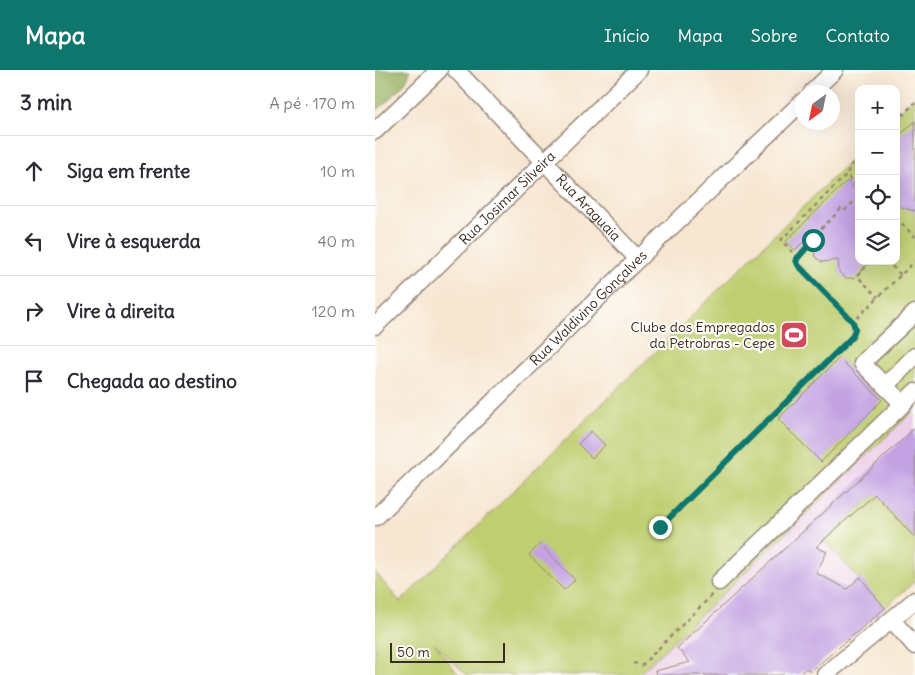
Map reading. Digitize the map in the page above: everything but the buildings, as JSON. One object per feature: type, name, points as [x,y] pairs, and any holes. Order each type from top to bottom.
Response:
[{"type":"street","points":[[375,131],[439,70]]},
{"type":"street","name":"Rua Araguaia","points":[[456,70],[545,160],[638,259]]},
{"type":"street","name":"Rua Josimar Silveira","points":[[375,326],[639,70]]},
{"type":"street","points":[[819,85],[835,70]]},
{"type":"street","name":"Rua Waldivino Gonçalves","points":[[376,517],[638,259],[795,109]]},
{"type":"street","points":[[903,404],[862,363],[915,312]]},
{"type":"street","points":[[885,386],[915,356]]},
{"type":"street","points":[[719,582],[915,392]]},
{"type":"street","points":[[825,675],[915,600]]},
{"type":"street","points":[[893,620],[915,646]]},
{"type":"path","points":[[900,117],[915,103]]},
{"type":"path","points":[[798,258],[781,240],[847,174],[848,168],[855,161]]},
{"type":"path","points":[[847,174],[855,183]]},
{"type":"path","points":[[660,527],[849,342],[855,329],[853,322],[798,265],[796,260],[820,234],[819,231],[841,209],[844,211],[855,201]]},
{"type":"path","points":[[898,220],[915,237]]},
{"type":"path","points":[[853,322],[915,261]]},
{"type":"path","points":[[867,265],[857,276],[878,297]]},
{"type":"path","points":[[890,265],[901,275]]},
{"type":"path","points":[[633,663],[642,665],[708,599],[719,582]]},
{"type":"shaded area","points":[[915,409],[915,580],[805,675],[638,675]]},
{"type":"green space","points":[[375,70],[410,70],[409,76],[401,87],[375,112]]},
{"type":"green space","name":"Clube dos Empregados da Petrobras - Cepe","points":[[915,96],[915,409],[638,675],[467,675],[434,643],[459,675],[375,675],[375,572],[400,602],[855,156],[855,265],[900,265],[900,111]]},
{"type":"green space","points":[[875,494],[915,538],[915,581],[885,608],[824,540]]},
{"type":"place","name":"Clube dos Empregados da Petrobras - Cepe","points":[[794,335]]},
{"type":"route","points":[[660,527],[852,337],[855,329],[853,322],[798,265],[796,260],[813,240]]}]
